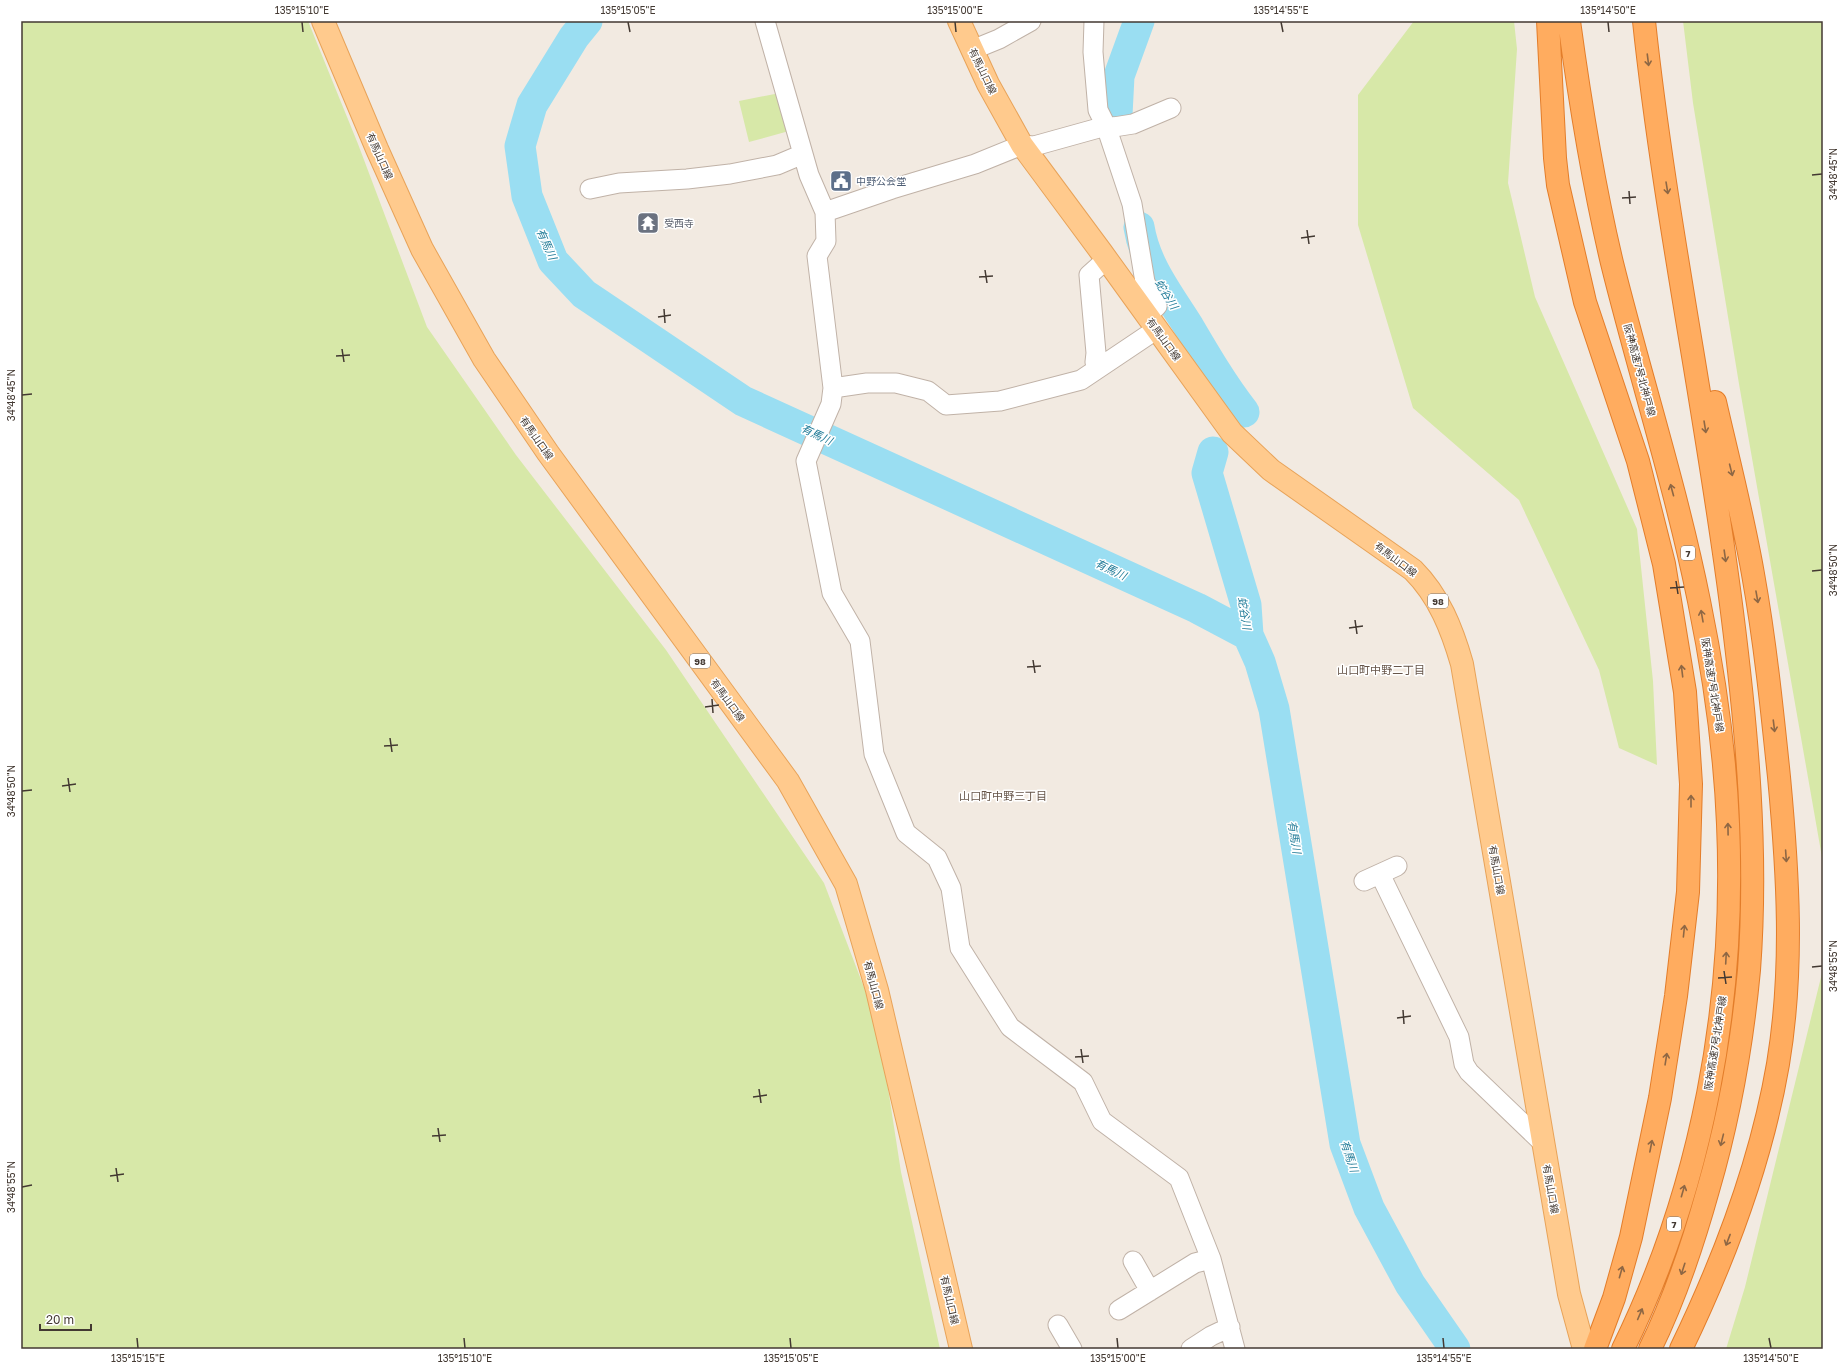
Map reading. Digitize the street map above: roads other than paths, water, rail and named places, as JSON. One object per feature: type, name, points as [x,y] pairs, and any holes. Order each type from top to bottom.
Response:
[{"type":"highway","points":[[1548,21],[1555,158],[1558,185],[1585,302],[1647,492],[1672,604],[1684,692],[1691,784],[1688,892],[1679,973],[1660,1098],[1631,1237],[1614,1298],[1595,1349]]},
{"type":"highway","name":"阪神高速7号北神戸線","points":[[1569,21],[1590,162],[1611,260],[1681,522],[1699,599],[1723,749],[1728,824],[1729,904],[1726,970],[1707,1094],[1692,1160],[1676,1218],[1656,1275],[1623,1349]]},
{"type":"highway","name":"7","points":[[1644,21],[1658,130],[1724,550],[1747,742],[1752,886],[1750,939],[1741,1036],[1731,1102],[1700,1219],[1680,1279],[1650,1349]]},
{"type":"highway","points":[[1671,214],[1734,481],[1753,571],[1767,670],[1784,831],[1789,934],[1784,1019],[1770,1105],[1758,1152],[1742,1204],[1698,1313],[1681,1349]]},
{"type":"main road","name":"有馬山口線","points":[[323,21],[377,150],[422,249],[484,359],[548,453],[788,780],[846,884],[877,990],[961,1349]]},
{"type":"main road","name":"有馬山口線","points":[[960,21],[988,84],[1022,145],[1107,258],[1232,433],[1271,470],[1413,570],[1426,583],[1438,601],[1455,641],[1462,664],[1542,1143],[1569,1294],[1584,1349]]},
{"type":"street","points":[[765,21],[809,175],[825,212],[826,240],[817,256],[832,396],[806,461],[832,593],[860,641],[874,754],[906,833],[937,858],[950,888],[960,948],[1010,1027],[1083,1082],[1102,1121],[1179,1178],[1210,1259],[1230,1326],[1235,1349]]},
{"type":"street","points":[[972,50],[999,39],[1031,21]]},
{"type":"street","points":[[832,396],[867,383],[896,383],[928,391],[946,405],[992,402],[1031,394],[1081,380],[1097,369],[1152,323],[1157,306],[1145,282],[1132,204],[1106,126],[1098,110],[1093,52],[1094,21]]},
{"type":"street","points":[[825,212],[892,189],[975,164],[1022,145],[1034,146],[1106,126],[1114,127],[1133,124],[1171,108]]},
{"type":"street","points":[[590,189],[619,183],[687,179],[730,174],[777,165],[803,154]]},
{"type":"street","points":[[1097,369],[1095,362],[1096,353],[1089,275],[1107,258]]},
{"type":"street","points":[[1381,874],[1418,971],[1460,1037],[1464,1064],[1469,1072],[1542,1143]]},
{"type":"street","points":[[1119,1310],[1195,1263],[1210,1259]]},
{"type":"street","points":[[1133,1261],[1150,1291]]},
{"type":"street","points":[[1058,1324],[1072,1349]]},
{"type":"street","points":[[1191,1349],[1230,1326]]},
{"type":"waterway","name":"有馬川","points":[[587,21],[574,37],[532,105],[520,146],[527,196],[553,261],[584,294],[743,401],[1197,608],[1248,635],[1260,662],[1274,709],[1345,1144],[1369,1208],[1410,1284],[1455,1349]]},
{"type":"waterway","name":"蛇谷川","points":[[1117,115],[1119,76],[1139,21]]},
{"type":"waterway","name":"蛇谷川","points":[[1139,227],[1142,241],[1152,267],[1215,370],[1244,412]]},
{"type":"waterway","name":"蛇谷川","points":[[1213,452],[1207,473],[1246,605],[1248,635]]},
{"type":"place","name":"中野公会堂","points":[[841,181]]},
{"type":"place","name":"受西寺","points":[[648,223]]},
{"type":"district","name":"山口町中野二丁目","points":[[1381,669]]},
{"type":"district","name":"山口町中野三丁目","points":[[1003,795]]}]
